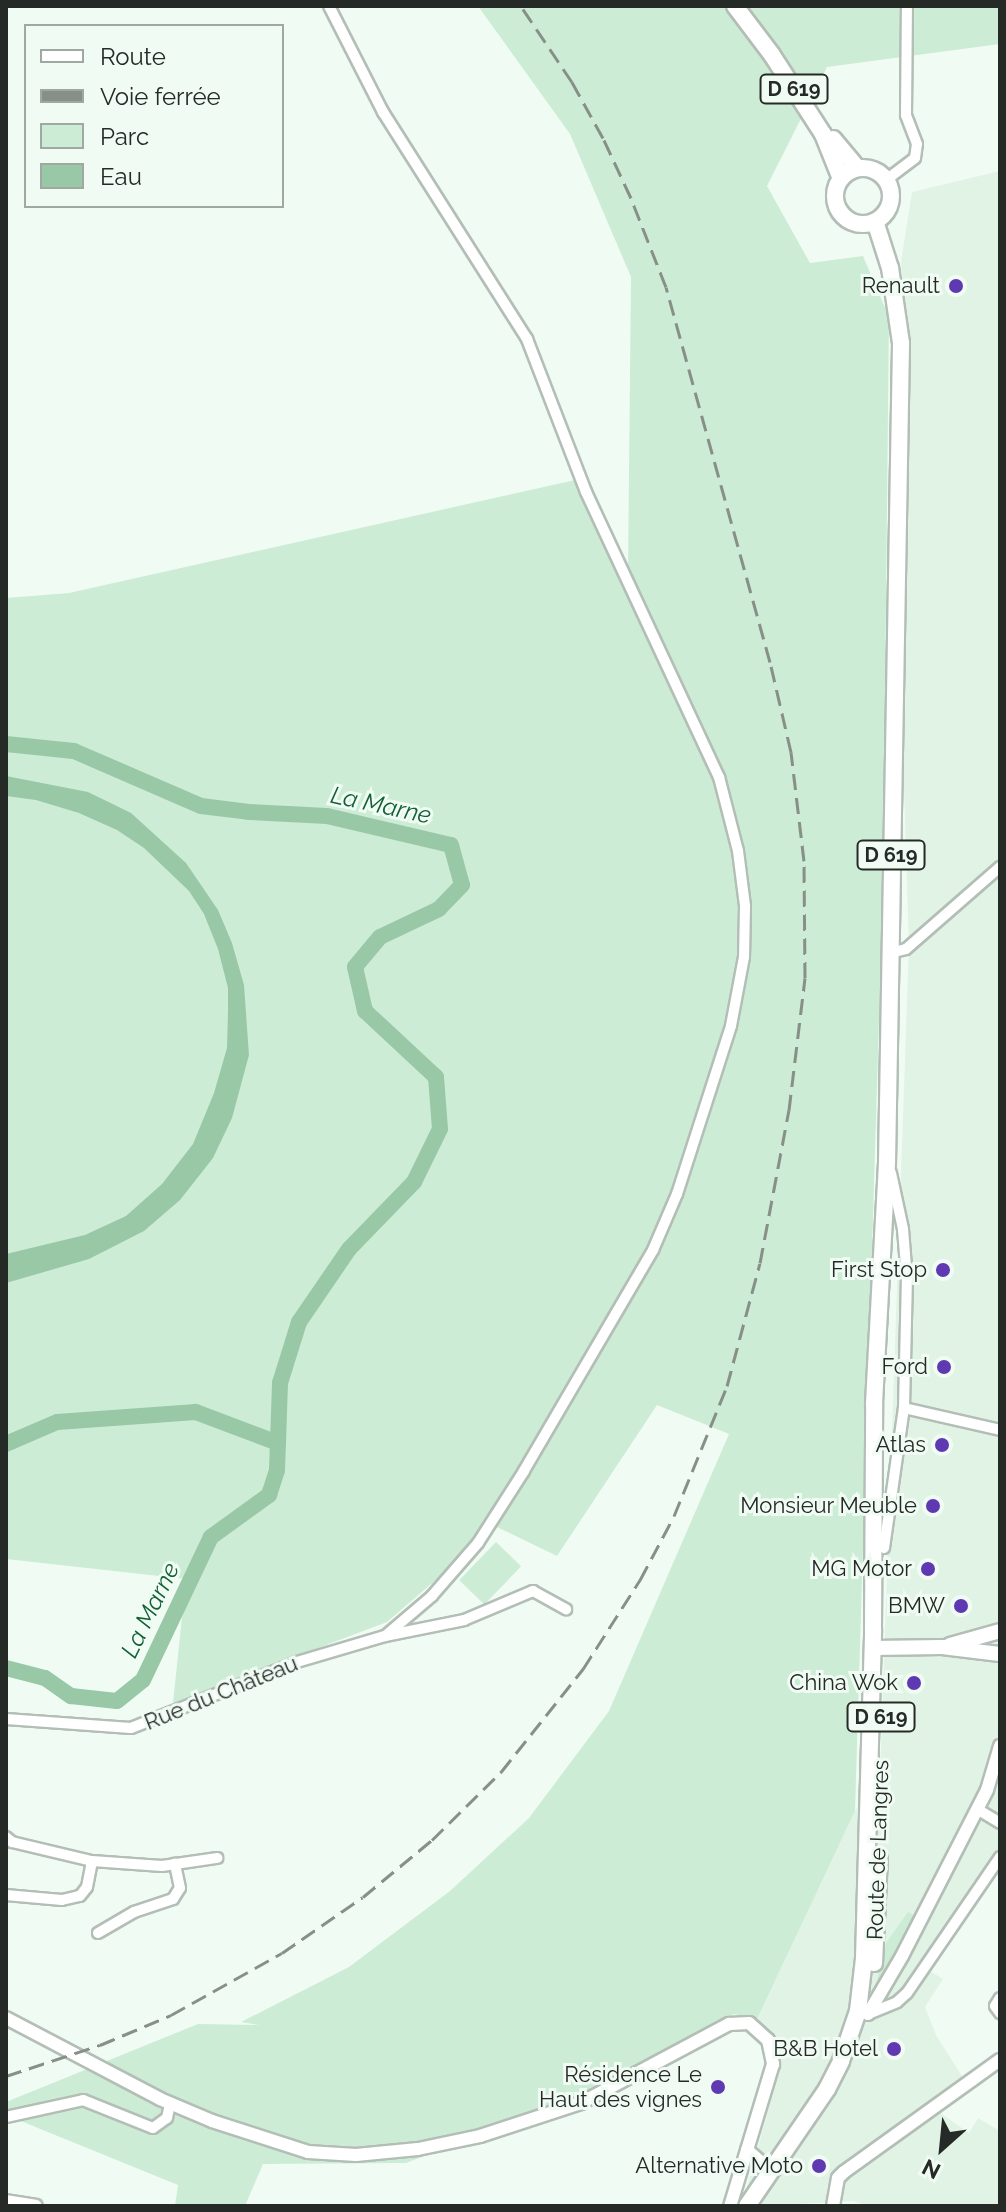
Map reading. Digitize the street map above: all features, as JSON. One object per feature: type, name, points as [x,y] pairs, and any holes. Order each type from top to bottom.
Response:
[{"type":"main road","name":"D 619","points":[[735,6],[772,55],[823,134],[841,179]]},
{"type":"main road","name":"D 619","points":[[749,6],[835,142],[857,168]]},
{"type":"main road","points":[[857,168],[872,169],[886,180],[891,193],[889,207],[875,221],[859,224],[844,216],[835,194],[841,179],[857,168]]},
{"type":"main road","name":"D 619","points":[[744,2206],[778,2162],[841,2061],[858,2011],[862,1983],[878,1648],[874,1403],[879,1303],[884,1272],[887,1163],[901,343],[890,268],[875,221]]},
{"type":"main road","name":"Route de Langres","points":[[758,2206],[832,2095],[868,2014],[879,1858],[878,1648],[884,1548],[884,1272]]},
{"type":"main road","points":[[942,1647],[1000,1631]]},
{"type":"main road","points":[[878,1648],[942,1647],[1000,1654]]},
{"type":"street","points":[[329,6],[383,112],[527,339],[586,492],[719,777],[738,851],[745,906],[744,957],[731,1026],[677,1194],[653,1250],[524,1471],[478,1543],[432,1596],[385,1636]]},
{"type":"street","points":[[886,180],[915,158],[917,144],[906,115],[907,6]]},
{"type":"street","points":[[890,953],[906,949],[1000,867]]},
{"type":"street","points":[[884,1548],[904,1408],[907,1279],[903,1229],[887,1163]]},
{"type":"street","points":[[904,1408],[1000,1430]]},
{"type":"street","name":"Rue du Château","points":[[6,1719],[131,1728],[160,1719],[230,1686],[385,1636],[464,1620],[533,1591],[566,1609]]},
{"type":"street","points":[[868,2014],[977,1809],[1000,1746]]},
{"type":"street","points":[[977,1809],[1000,1823]]},
{"type":"street","points":[[6,1837],[12,1842],[92,1861],[175,1864],[217,1858]]},
{"type":"street","points":[[868,2014],[897,2002],[907,1993],[1000,1857]]},
{"type":"street","points":[[6,1895],[62,1900],[80,1896],[87,1887],[92,1861]]},
{"type":"street","points":[[98,1933],[134,1912],[173,1899],[180,1888],[175,1864]]},
{"type":"street","points":[[1000,1998],[995,2006],[1000,2013]]},
{"type":"street","points":[[6,2018],[170,2104],[308,2152],[356,2155],[418,2149],[480,2136],[581,2103],[739,2020],[764,2033],[772,2056],[772,2074],[730,2206]]},
{"type":"street","points":[[833,2206],[838,2178],[844,2172],[1000,2060]]},
{"type":"street","points":[[6,2117],[83,2100],[153,2128],[167,2118],[170,2104]]},
{"type":"street","points":[[747,2150],[761,2162],[778,2162]]},
{"type":"street","points":[[736,2188],[744,2206]]},
{"type":"street","points":[[6,2201],[36,2206]]},
{"type":"shaded area","points":[[1000,171],[1000,1864],[930,1971],[943,1979],[925,2007],[936,2035],[970,2089],[939,2112],[969,2133],[978,2118],[1000,2131],[1000,2206],[868,2206],[853,2201],[762,2206],[745,2194],[774,2089],[776,2052],[772,2035],[757,2019],[855,1811],[880,1775],[909,945],[903,756],[909,442],[901,262],[912,192]]},
{"type":"green space","points":[[478,6],[1000,6],[1000,44],[827,67],[767,186],[810,263],[863,256],[889,317],[883,889],[855,1811],[757,2019],[734,2014],[578,2097],[406,2163],[263,2164],[245,2206],[175,2206],[178,2185],[6,2115],[6,2102],[198,2024],[259,2025],[241,2022],[349,1967],[450,1891],[529,1818],[609,1711],[729,1434],[657,1405],[557,1556],[497,1527],[387,1622],[173,1703],[186,1579],[6,1559],[6,598],[69,593],[584,478],[628,569],[631,277],[570,134]]},
{"type":"green space","points":[[496,1542],[521,1566],[484,1604],[459,1580]]},
{"type":"green space","points":[[908,1912],[916,1916],[894,1965],[874,1994],[886,1943]]},
{"type":"water","points":[[6,776],[88,792],[131,813],[186,863],[218,910],[232,943],[244,985],[249,1055],[232,1118],[213,1158],[180,1200],[144,1231],[89,1259],[6,1283],[6,1254],[85,1235],[126,1216],[162,1184],[193,1144],[214,1093],[227,1048],[228,988],[218,949],[204,914],[189,891],[144,848],[117,830],[79,813],[36,800],[6,796]]},
{"type":"waterway","name":"La Marne","points":[[6,744],[74,751],[201,806],[327,816],[451,845],[462,885],[439,909],[380,937],[355,967],[365,1011],[436,1077],[440,1129],[414,1182],[349,1249],[299,1322],[280,1383],[278,1443],[196,1412],[57,1422],[6,1444]]},
{"type":"waterway","name":"La Marne","points":[[6,1668],[45,1678],[71,1696],[117,1701],[143,1680],[211,1537],[269,1495],[277,1470],[278,1443]]},
{"type":"railway","points":[[6,2076],[100,2045],[171,2015],[282,1953],[363,1897],[432,1840],[501,1772],[583,1669],[640,1580],[674,1516],[727,1386],[760,1263],[789,1110],[805,978],[804,861],[791,752],[770,662],[666,287],[631,198],[603,138],[572,82],[521,6]]},
{"type":"place","name":"Renault","points":[[956,286]]},
{"type":"place","name":"First Stop","points":[[943,1270]]},
{"type":"place","name":"Ford","points":[[944,1367]]},
{"type":"place","name":"Atlas","points":[[942,1445]]},
{"type":"place","name":"Monsieur Meuble","points":[[933,1506]]},
{"type":"place","name":"MG Motor","points":[[928,1569]]},
{"type":"place","name":"BMW","points":[[961,1606]]},
{"type":"place","name":"China Wok","points":[[914,1683]]},
{"type":"place","name":"B&B Hotel","points":[[894,2049]]},
{"type":"place","name":"Résidence Le Haut des vignes","points":[[718,2087]]},
{"type":"place","name":"Alternative Moto","points":[[819,2166]]}]
